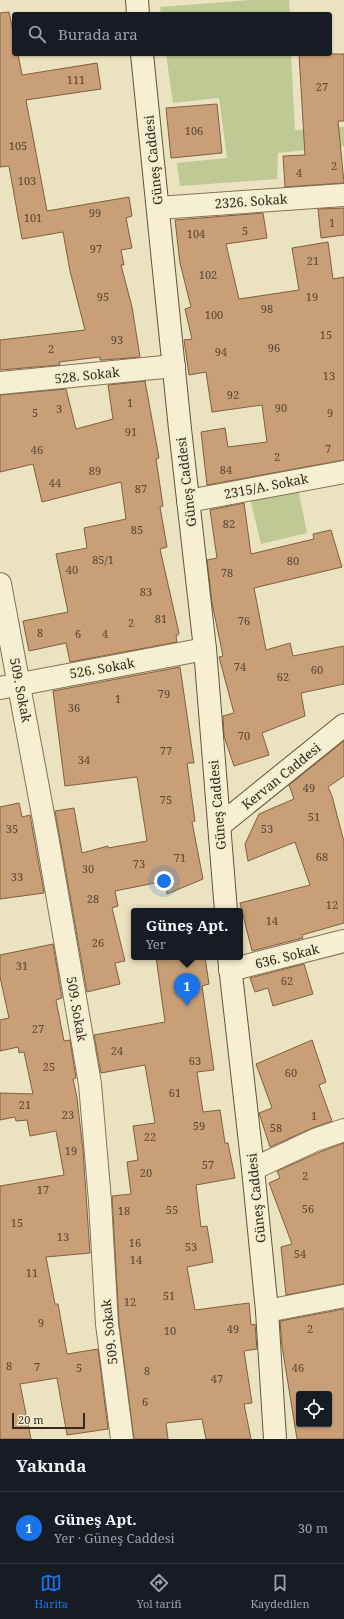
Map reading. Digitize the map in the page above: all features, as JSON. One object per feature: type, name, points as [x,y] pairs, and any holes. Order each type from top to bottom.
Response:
[{"type":"street","points":[[137,0],[138,12]]},
{"type":"street","name":"Güneş Caddesi","points":[[142,56],[188,501],[205,649],[226,908]]},
{"type":"street","name":"2326. Sokak","points":[[158,208],[344,195]]},
{"type":"street","name":"528. Sokak","points":[[0,383],[174,366]]},
{"type":"street","name":"2315/A. Sokak","points":[[188,501],[344,472]]},
{"type":"street","name":"509. Sokak","points":[[0,584],[10,685],[90,1084],[100,1201],[108,1324],[122,1439]]},
{"type":"street","name":"526. Sokak","points":[[10,685],[205,649]]},
{"type":"street","name":"Kervan Caddesi","points":[[219,826],[344,725]]},
{"type":"street","name":"636. Sokak","points":[[230,964],[344,941]]},
{"type":"street","name":"Güneş Caddesi","points":[[230,964],[267,1312],[275,1439]]},
{"type":"street","points":[[253,1169],[315,1140],[344,1130]]},
{"type":"street","points":[[267,1312],[344,1296]]},
{"type":"green space","points":[[251,0],[289,0],[290,12],[161,12],[160,7]]},
{"type":"green space","points":[[166,56],[291,56],[295,130],[344,127],[344,146],[278,153],[277,179],[180,186],[177,163],[227,158],[219,98],[173,103]]},
{"type":"green space","points":[[298,488],[307,533],[261,544],[250,498]]},
{"type":"building","points":[[9,12],[12,26],[12,56],[18,56],[22,75],[97,63],[101,89],[26,100],[47,211],[129,197],[132,216],[126,218],[132,248],[121,250],[124,265],[121,265],[132,307],[140,357],[100,360],[100,357],[59,362],[60,365],[0,370],[0,340],[85,330],[70,271],[63,232],[22,239],[9,166],[0,167],[0,13]]},
{"type":"building","points":[[332,54],[344,54],[344,121],[338,121],[344,183],[285,187],[283,156],[305,155],[299,56],[332,56]]},
{"type":"building","points":[[217,104],[222,153],[171,158],[166,108]]},
{"type":"building","points":[[344,208],[344,235],[321,238],[318,209]]},
{"type":"building","points":[[263,213],[267,238],[226,244],[239,299],[299,290],[292,248],[328,242],[333,279],[344,277],[344,460],[207,485],[201,432],[225,428],[228,447],[267,442],[262,405],[212,412],[206,372],[189,375],[184,340],[192,339],[185,309],[191,307],[180,263],[175,220]]},
{"type":"building","points":[[145,381],[159,458],[156,459],[163,506],[160,507],[167,547],[160,549],[179,633],[176,636],[177,642],[70,662],[66,643],[29,651],[23,621],[68,612],[56,554],[87,548],[84,528],[126,519],[121,482],[42,502],[33,464],[0,472],[0,395],[66,389],[76,429],[113,419],[108,385]]},
{"type":"building","points":[[244,503],[251,554],[314,539],[313,534],[331,530],[342,567],[254,588],[266,650],[290,643],[293,656],[344,646],[344,684],[301,693],[305,716],[262,733],[269,755],[234,766],[224,736],[223,716],[234,713],[219,657],[223,656],[212,603],[207,560],[217,558],[210,510]]},
{"type":"building","points":[[180,667],[194,763],[187,763],[195,821],[192,822],[203,879],[167,894],[165,881],[115,891],[118,906],[112,908],[125,961],[115,963],[120,984],[87,992],[55,811],[74,808],[82,853],[108,846],[108,848],[147,841],[137,777],[65,786],[53,691]]},
{"type":"building","points":[[344,741],[344,776],[328,787],[332,796],[344,842],[344,923],[302,935],[303,938],[252,951],[243,915],[243,908],[241,908],[240,903],[310,885],[295,842],[248,861],[245,844],[259,814],[294,799],[289,785]]},
{"type":"building","points":[[19,803],[22,817],[30,815],[44,893],[0,899],[0,807]]},
{"type":"building","points":[[53,944],[62,998],[56,1000],[64,1041],[70,1040],[76,1078],[73,1079],[77,1098],[83,1150],[90,1253],[46,1257],[55,1304],[58,1304],[67,1354],[98,1349],[108,1429],[67,1435],[57,1378],[20,1384],[31,1439],[0,1439],[0,1186],[64,1175],[56,1131],[30,1136],[27,1120],[16,1121],[15,1117],[0,1120],[0,1093],[33,1094],[24,1052],[19,1053],[18,1047],[0,1051],[0,1020],[9,1018],[0,977],[0,955]]},
{"type":"building","points":[[156,960],[205,960],[209,984],[202,986],[214,1070],[197,1072],[203,1112],[220,1110],[225,1143],[228,1143],[235,1178],[196,1185],[201,1227],[207,1226],[213,1262],[187,1267],[195,1310],[249,1303],[251,1325],[255,1324],[257,1349],[244,1351],[252,1403],[244,1404],[251,1439],[206,1439],[202,1419],[166,1423],[168,1439],[134,1439],[119,1323],[112,1196],[131,1194],[127,1162],[138,1160],[133,1126],[155,1123],[145,1065],[101,1073],[94,1035],[165,1022]]},
{"type":"building","points":[[304,964],[313,994],[273,1006],[268,988],[255,992],[250,978]]},
{"type":"building","points":[[312,1040],[326,1082],[319,1085],[332,1121],[270,1147],[259,1113],[272,1108],[256,1064]]},
{"type":"building","points":[[344,1143],[344,1284],[286,1295],[281,1247],[292,1244],[269,1183],[280,1178],[277,1171]]},
{"type":"building","points":[[344,1309],[344,1439],[297,1439],[282,1346],[280,1321]]},
{"type":"place","name":"Güneş Apt.","points":[[187,1006]]}]
